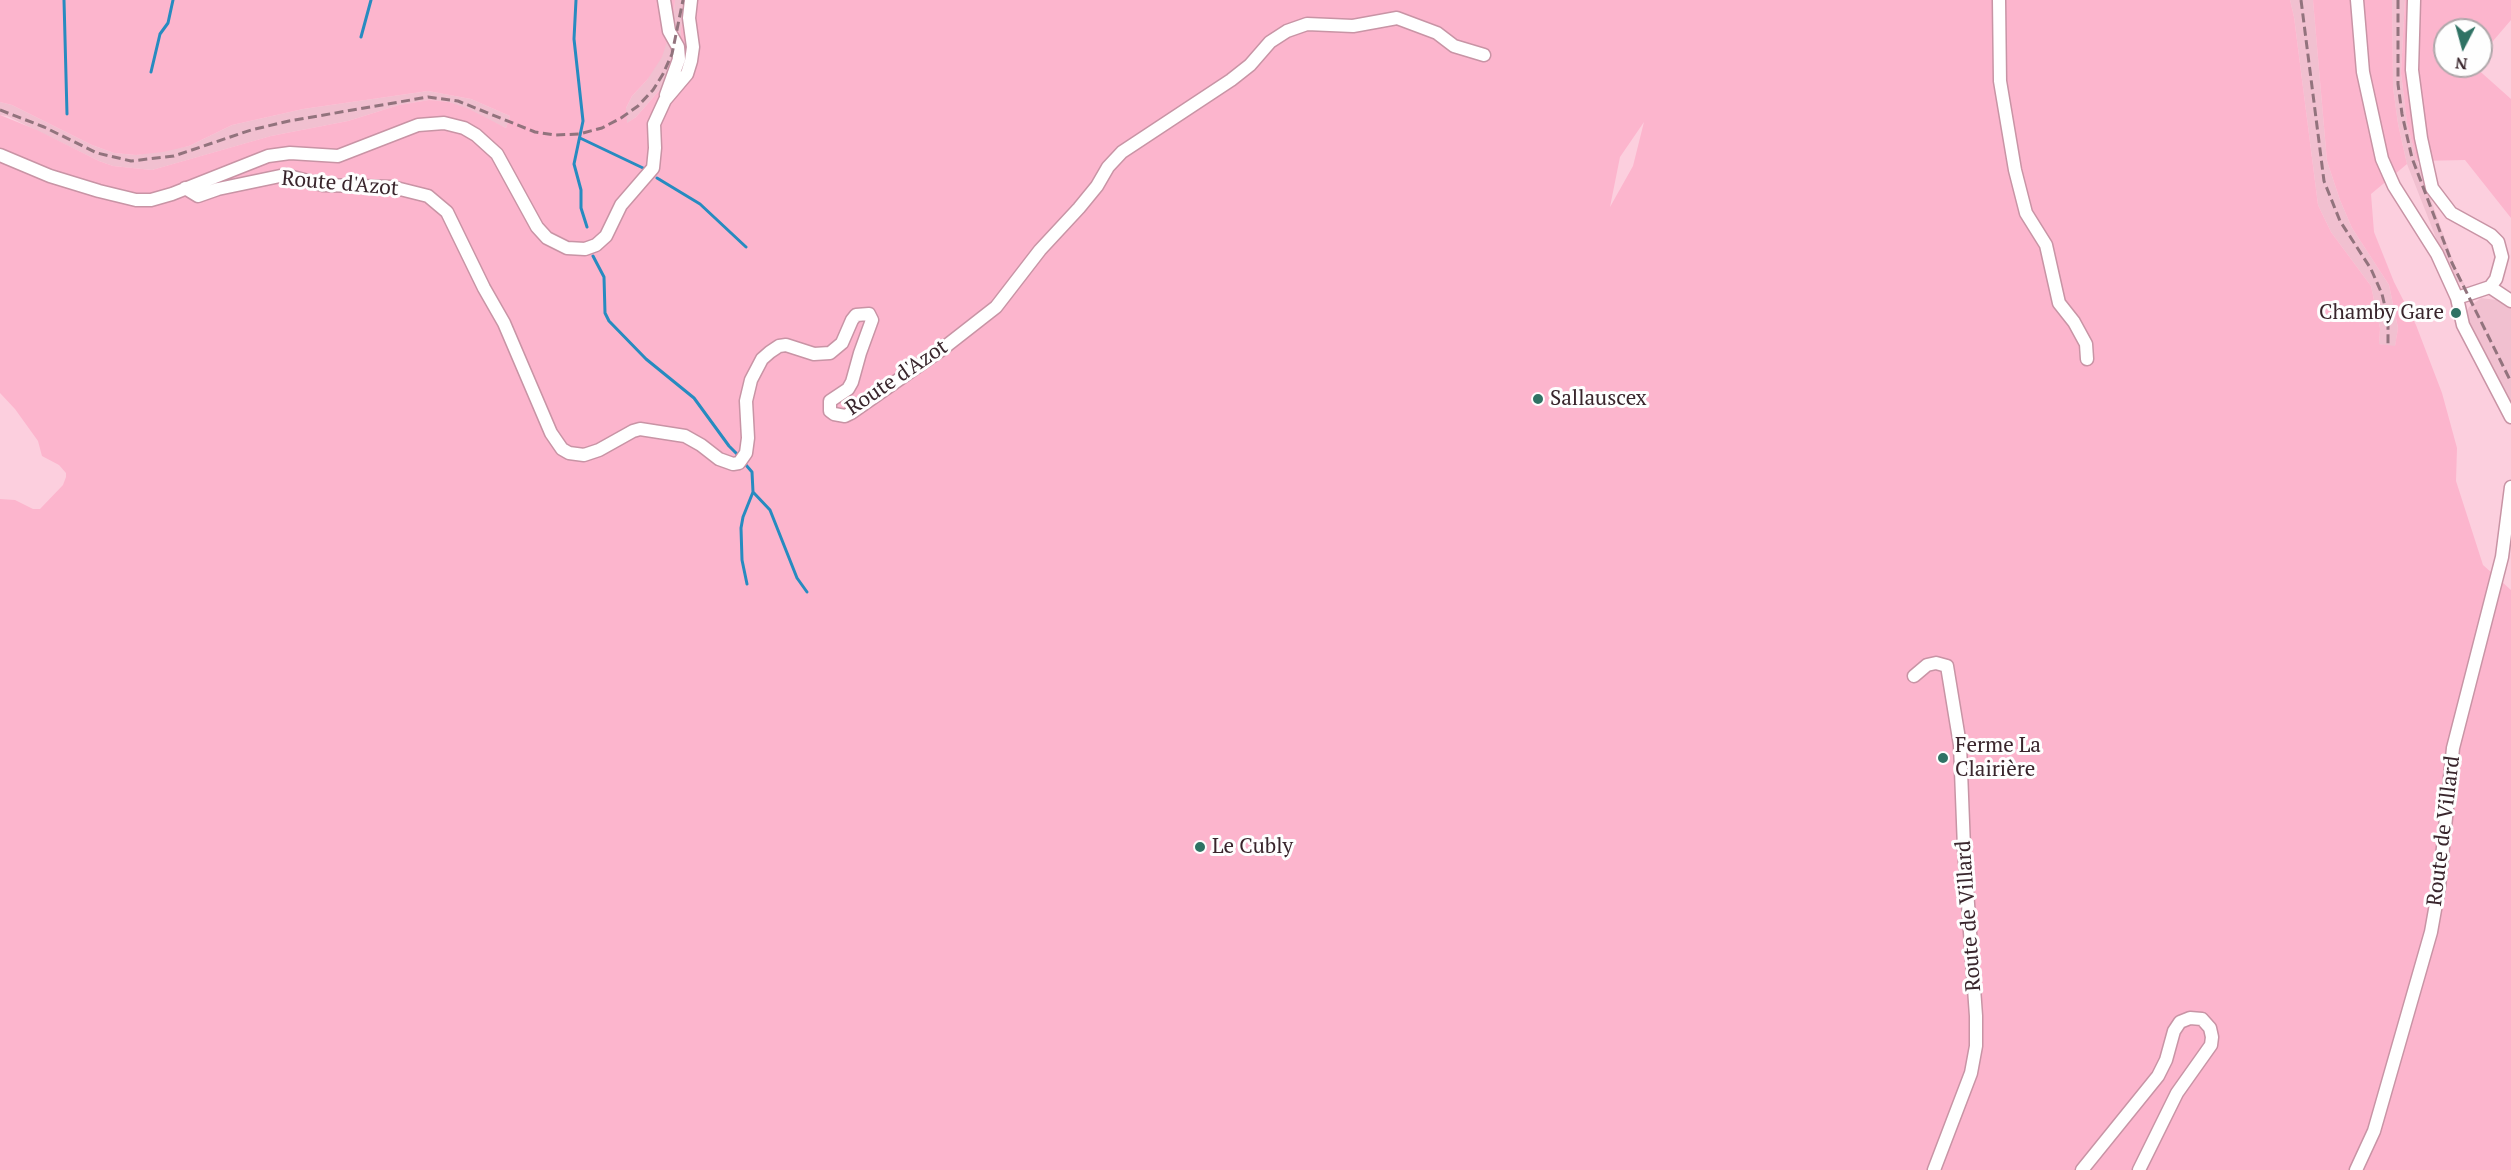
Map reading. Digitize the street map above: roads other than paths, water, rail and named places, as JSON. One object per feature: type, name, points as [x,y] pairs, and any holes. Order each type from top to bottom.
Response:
[{"type":"street","points":[[0,155],[50,176],[136,200],[157,200],[268,156],[290,153],[338,156],[418,125],[444,123],[476,135],[497,154],[537,227],[547,238],[567,248],[585,249],[596,245],[606,236],[621,205],[653,168],[654,124],[665,100],[668,85],[676,72],[679,59],[678,47],[669,31],[664,0]]},
{"type":"street","points":[[665,100],[687,74],[691,61],[693,47],[689,18],[691,0]]},
{"type":"street","points":[[2000,0],[2001,81],[2015,170],[2026,213],[2046,245],[2059,303],[2074,322],[2086,344],[2087,359]]},
{"type":"street","points":[[2357,0],[2363,72],[2382,159],[2394,186],[2436,254],[2457,298],[2463,325],[2511,417]]},
{"type":"street","points":[[2414,0],[2412,70],[2427,174],[2432,188],[2444,207],[2457,218],[2491,235],[2501,249],[2502,265],[2490,287],[2457,298]]},
{"type":"street","name":"Route d'Azot","points":[[185,188],[198,196],[218,189],[285,175],[323,185],[392,187],[428,196],[447,212],[504,323],[551,433],[562,449],[568,453],[584,455],[640,429],[685,436],[719,459],[734,464],[739,463],[746,453],[748,438],[746,401],[751,380],[762,359],[770,352],[779,346],[786,345],[814,354],[830,353],[842,343],[856,315],[869,314],[872,320],[852,382],[848,389],[830,401],[830,411],[834,414],[845,416],[851,413],[941,350],[996,307],[1040,250],[1097,186],[1108,167],[1122,152],[1231,80],[1250,65],[1270,42],[1287,30],[1307,24],[1353,26],[1397,18],[1437,33],[1462,49],[1484,55]]},
{"type":"street","points":[[2490,287],[2511,301]]},
{"type":"street","name":"Route de Villard","points":[[2356,1170],[2374,1131],[2431,932],[2439,887],[2453,748],[2502,557],[2511,487]]},
{"type":"street","name":"Route de Villard","points":[[1914,676],[1927,665],[1936,663],[1947,666],[1960,744],[1976,1046],[1971,1073],[1934,1170]]},
{"type":"street","points":[[2082,1170],[2158,1076],[2166,1060],[2174,1031],[2180,1022],[2190,1018],[2202,1019],[2210,1028],[2211,1045],[2176,1093],[2139,1170]]},
{"type":"waterway","points":[[64,0],[67,114]]},
{"type":"waterway","points":[[151,72],[160,34],[168,23],[173,0]]},
{"type":"waterway","points":[[361,37],[371,0]]},
{"type":"waterway","points":[[576,0],[574,39],[583,121],[574,164],[581,190],[581,208],[587,227]]},
{"type":"waterway","points":[[580,138],[643,168]]},
{"type":"waterway","points":[[657,178],[700,204],[746,247]]},
{"type":"waterway","points":[[593,256],[604,277],[605,313],[609,321],[646,359],[694,398],[739,456]]},
{"type":"waterway","points":[[746,465],[752,472],[753,492],[770,510],[797,578],[807,592]]},
{"type":"waterway","points":[[747,584],[742,560],[741,528],[753,492]]},
{"type":"railway","points":[[0,110],[44,127],[97,153],[131,161],[174,156],[251,130],[289,121],[428,97],[458,101],[535,132],[555,135],[579,134],[602,128],[621,118],[638,106],[653,90],[672,54],[683,0]]},
{"type":"railway","points":[[2301,0],[2324,181],[2340,221],[2371,269],[2382,294],[2388,319],[2388,344]]},
{"type":"railway","points":[[2398,0],[2398,84],[2412,158],[2452,263],[2511,382]]},
{"type":"place","name":"Chamby Gare","points":[[2456,313]]},
{"type":"place","name":"Sallauscex","points":[[1538,399]]},
{"type":"place","name":"Ferme La Clairière","points":[[1943,758]]},
{"type":"place","name":"Le Cubly","points":[[1200,847]]}]
